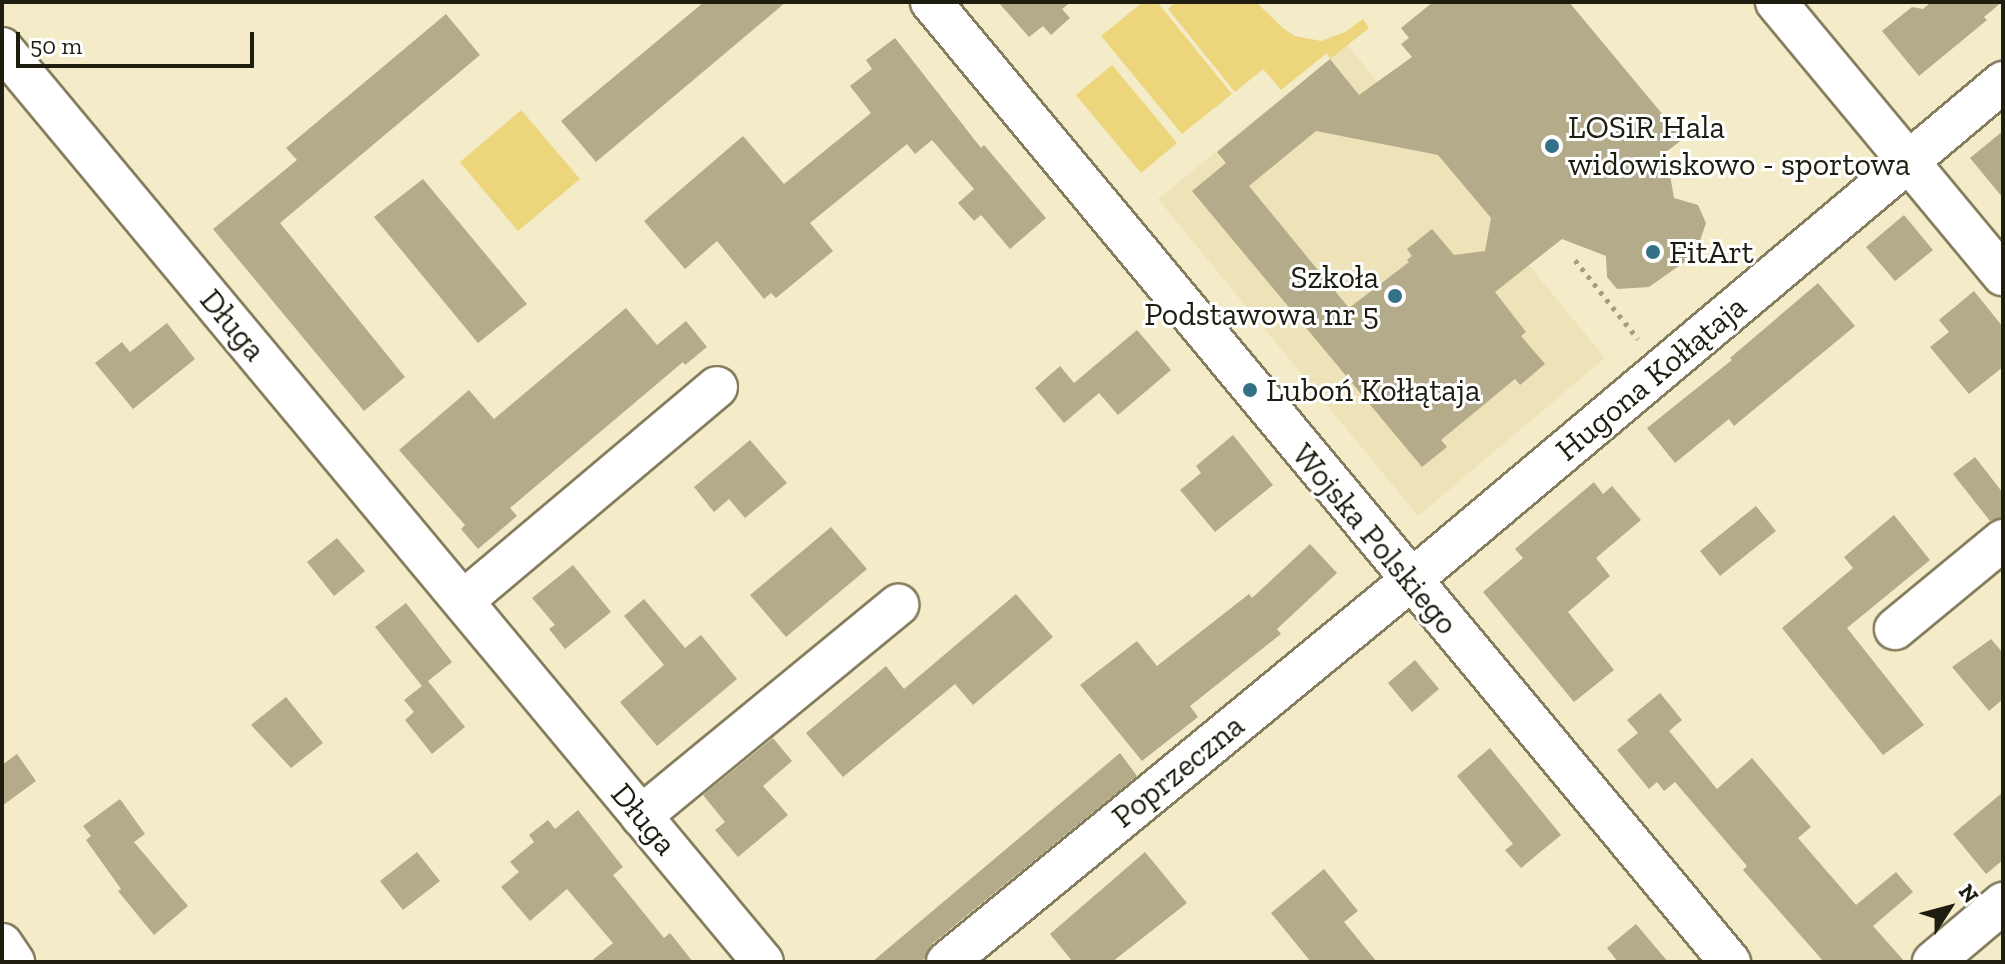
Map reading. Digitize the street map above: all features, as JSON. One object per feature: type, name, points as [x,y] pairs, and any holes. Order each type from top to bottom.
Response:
[{"type":"street","name":"Wojska Polskiego","points":[[931,2],[1730,962]]},
{"type":"street","points":[[1776,2],[2003,275]]},
{"type":"street","name":"Długa","points":[[2,48],[763,962]]},
{"type":"street","name":"Hugona Kołłątaja","points":[[1410,581],[2003,82]]},
{"type":"street","points":[[463,601],[717,387]]},
{"type":"street","points":[[1895,629],[2003,540]]},
{"type":"street","name":"Poprzeczna","points":[[947,962],[1410,581]]},
{"type":"street","points":[[641,816],[898,605]]},
{"type":"street","points":[[1933,962],[2003,903]]},
{"type":"street","points":[[2,944],[14,962]]},
{"type":"path","points":[[1575,260],[1638,339]]},
{"type":"shaded area","points":[[1143,2],[1157,2],[1232,94],[1182,134],[1101,36]]},
{"type":"shaded area","points":[[1176,2],[1256,2],[1295,36],[1321,41],[1345,32],[1363,19],[1369,28],[1330,59],[1327,53],[1281,90],[1263,69],[1235,92],[1168,9]]},
{"type":"shaded area","name":"Szkoła Podstawowa nr 5","points":[[1347,45],[1492,220],[1490,236],[1509,241],[1605,358],[1418,516],[1158,199]]},
{"type":"shaded area","points":[[1112,65],[1177,143],[1141,173],[1076,95]]},
{"type":"shaded area","points":[[521,110],[580,179],[518,231],[460,162]]},
{"type":"building","points":[[704,2],[786,2],[596,162],[561,121]]},
{"type":"building","points":[[998,2],[1071,2],[1062,9],[1070,18],[1051,35],[1043,26],[1029,37]]},
{"type":"building","points":[[1433,2],[1569,2],[1683,139],[1666,152],[1674,198],[1698,205],[1706,223],[1700,241],[1686,261],[1649,287],[1617,289],[1607,277],[1606,256],[1562,239],[1495,292],[1526,332],[1521,336],[1545,364],[1520,385],[1515,379],[1441,440],[1447,447],[1422,467],[1192,191],[1226,163],[1217,152],[1330,59],[1359,95],[1412,57],[1401,44],[1409,38],[1401,28]],"holes":[[[1316,131],[1438,155],[1491,218],[1485,251],[1454,255],[1432,229],[1407,249],[1412,256],[1407,260],[1409,262],[1349,308],[1249,186]]]},
{"type":"building","points":[[1931,2],[2002,2],[1984,17],[1987,20],[1919,76],[1882,31],[1912,7],[1923,9]]},
{"type":"building","points":[[446,14],[480,55],[280,223],[405,377],[364,411],[213,229],[297,160],[286,148]]},
{"type":"building","points":[[895,38],[981,148],[984,145],[1046,218],[1010,249],[981,215],[974,221],[958,203],[974,189],[932,140],[915,154],[907,144],[810,223],[833,251],[776,298],[771,293],[764,299],[717,241],[685,269],[644,221],[743,136],[784,184],[871,113],[850,86],[872,69],[866,60]]},
{"type":"building","points":[[2003,131],[2003,198],[1970,158]]},
{"type":"building","points":[[423,179],[527,304],[478,343],[374,217]]},
{"type":"building","points":[[1904,215],[1933,250],[1895,281],[1866,247]]},
{"type":"building","points":[[1818,283],[1855,326],[1734,426],[1729,419],[1675,463],[1647,428],[1732,360],[1730,358]]},
{"type":"building","points":[[1974,291],[2003,327],[2003,367],[1969,394],[1930,347],[1949,332],[1939,320]]},
{"type":"building","points":[[626,308],[657,345],[686,321],[707,347],[685,365],[683,362],[510,508],[517,516],[478,549],[461,529],[465,525],[399,450],[469,390],[494,419]]},
{"type":"building","points":[[167,323],[195,359],[133,409],[95,363],[122,342],[130,352]]},
{"type":"building","points":[[1137,330],[1171,370],[1118,415],[1099,393],[1064,423],[1035,388],[1060,366],[1074,383]]},
{"type":"building","points":[[1233,435],[1273,485],[1215,532],[1180,490],[1201,473],[1196,466]]},
{"type":"building","points":[[750,440],[787,483],[745,518],[729,499],[714,512],[694,487]]},
{"type":"building","points":[[1975,457],[2003,493],[2003,518],[1990,521],[1953,474]]},
{"type":"building","points":[[1594,482],[1603,494],[1612,486],[1641,520],[1596,558],[1610,576],[1568,612],[1614,670],[1574,702],[1483,592],[1523,558],[1515,549]]},
{"type":"building","points":[[1756,506],[1776,531],[1720,576],[1700,551]]},
{"type":"building","points":[[1894,515],[1930,560],[1847,628],[1924,725],[1883,755],[1782,628],[1853,568],[1844,557]]},
{"type":"building","points":[[831,527],[867,569],[786,637],[750,595]]},
{"type":"building","points":[[337,538],[365,571],[334,596],[307,562]]},
{"type":"building","points":[[1310,544],[1337,573],[1277,629],[1281,634],[1190,706],[1198,717],[1142,761],[1080,685],[1137,641],[1157,666],[1249,594],[1252,598]]},
{"type":"building","points":[[573,565],[611,612],[565,649],[549,629],[555,625],[532,598]]},
{"type":"building","points":[[1016,594],[1053,637],[973,705],[955,684],[843,777],[806,733],[886,666],[904,689]]},
{"type":"building","points":[[644,599],[685,648],[701,635],[737,679],[657,746],[620,702],[664,665],[624,616]]},
{"type":"building","points":[[406,603],[452,662],[428,681],[465,727],[432,754],[405,720],[414,712],[404,700],[422,686],[375,627]]},
{"type":"building","points":[[1991,639],[2003,653],[2003,699],[1989,711],[1952,667]]},
{"type":"building","points":[[1415,660],[1439,689],[1412,712],[1388,683]]},
{"type":"building","points":[[1660,693],[1682,720],[1669,731],[1717,789],[1752,758],[1811,827],[1798,838],[1856,905],[1896,872],[1913,892],[1873,926],[1905,962],[1824,962],[1743,870],[1747,866],[1675,782],[1664,791],[1657,782],[1649,789],[1617,750],[1638,733],[1627,720]]},
{"type":"building","points":[[286,697],[323,743],[291,768],[251,725]]},
{"type":"building","points":[[773,738],[792,761],[763,786],[788,815],[738,857],[715,830],[725,822],[703,795]]},
{"type":"building","points":[[1490,748],[1561,835],[1521,868],[1505,850],[1513,844],[1457,776]]},
{"type":"building","points":[[1120,753],[1137,776],[932,944],[921,962],[872,962]]},
{"type":"building","points":[[17,754],[36,781],[2,806],[2,765]]},
{"type":"building","points":[[2003,792],[2003,860],[1986,874],[1953,834]]},
{"type":"building","points":[[120,799],[145,834],[134,842],[188,906],[154,935],[118,891],[121,889],[86,840],[91,836],[83,826]]},
{"type":"building","points":[[578,810],[623,867],[613,875],[664,938],[670,933],[693,962],[590,962],[613,943],[567,889],[530,921],[501,887],[519,872],[510,862],[534,842],[529,835],[548,820],[555,829]]},
{"type":"building","points":[[417,852],[440,881],[403,910],[380,881]]},
{"type":"building","points":[[1145,852],[1187,903],[1112,962],[1073,962],[1050,934]]},
{"type":"building","points":[[1324,869],[1358,911],[1344,922],[1377,962],[1311,962],[1271,913]]},
{"type":"building","points":[[1636,924],[1668,962],[1618,962],[1607,948]]},
{"type":"place","name":"LOSiR Hala widowiskowo - sportowa","points":[[1552,146]]},
{"type":"place","name":"FitArt","points":[[1653,252]]},
{"type":"place","name":"Szkoła Podstawowa nr 5","points":[[1395,296]]},
{"type":"place","name":"Luboń Kołłątaja","points":[[1250,390]]}]
